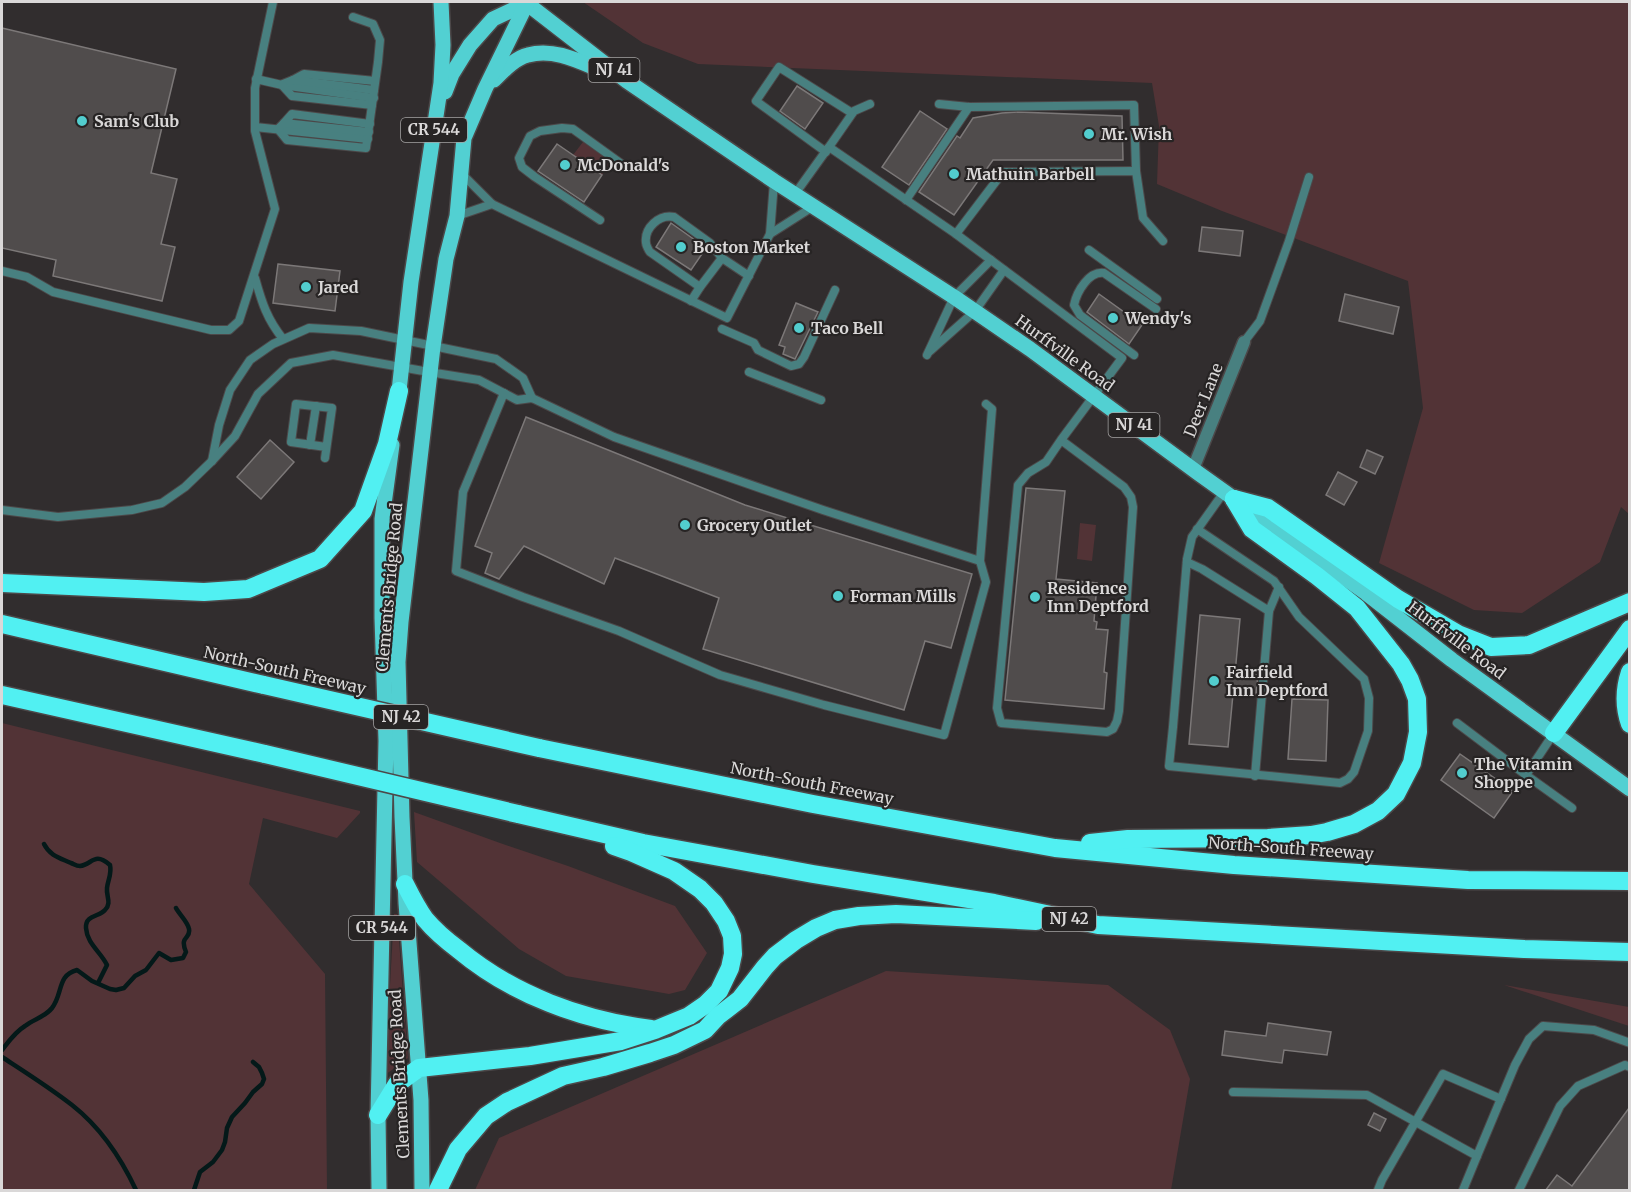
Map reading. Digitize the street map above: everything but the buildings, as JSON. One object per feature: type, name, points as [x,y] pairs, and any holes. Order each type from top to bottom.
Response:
[{"type":"highway","points":[[2,583],[215,591],[248,589],[320,559],[363,511],[387,444],[399,391]]},
{"type":"highway","points":[[1229,495],[1268,508],[1398,599],[1458,634],[1491,647],[1529,645],[1629,602]]},
{"type":"highway","points":[[1055,848],[1128,839],[1268,838],[1327,832],[1354,824],[1378,811],[1396,794],[1408,774],[1417,743],[1419,721],[1417,699],[1401,664],[1357,608],[1252,529],[1229,495]]},
{"type":"highway","name":"North-South Freeway","points":[[2,624],[539,748],[813,804],[1055,848],[1234,865],[1468,880],[1629,881]]},
{"type":"highway","points":[[1554,733],[1629,629]]},
{"type":"highway","points":[[1629,672],[1625,687],[1626,714],[1629,724]]},
{"type":"highway","name":"NJ 42","points":[[2,695],[266,754],[643,843],[813,874],[994,903],[1098,925],[1524,949],[1629,952]]},
{"type":"highway","points":[[378,1115],[397,1084],[419,1068],[530,1056],[621,1041],[690,1016],[719,991],[725,980],[733,954],[732,936],[726,921],[714,903],[700,889],[674,871],[631,852],[518,814]]},
{"type":"highway","points":[[405,884],[416,906],[434,929],[492,975],[535,998],[616,1024],[656,1030]]},
{"type":"highway","points":[[438,1191],[458,1149],[486,1116],[507,1102],[563,1076],[651,1053],[705,1030],[718,1016],[740,999],[765,967],[784,948],[816,928],[835,920],[896,914],[1098,925]]},
{"type":"main road","name":"Clements Bridge Road","points":[[379,1191],[378,1115],[386,741],[382,519],[411,282],[441,83],[443,45],[441,2]]},
{"type":"main road","name":"Clements Bridge Road","points":[[435,117],[452,74],[470,45],[493,19],[526,2]]},
{"type":"main road","name":"Clements Bridge Road","points":[[422,1191],[421,1100],[405,884],[398,662],[402,612],[429,372],[446,260],[457,216],[464,138],[526,2]]},
{"type":"main road","name":"Hurffville Road","points":[[526,2],[627,81],[774,181],[975,311],[1095,396],[1366,593],[1452,660],[1629,789]]},
{"type":"main road","points":[[485,89],[510,65],[527,55],[537,54],[556,53],[627,81]]},
{"type":"street","name":"Deer Lane","points":[[1193,469],[1244,342]]},
{"type":"lane","points":[[2,270],[27,277],[53,292],[211,330],[229,330],[239,321],[275,209],[255,127],[256,79],[273,2]]},
{"type":"lane","points":[[255,127],[278,129],[287,140],[366,148],[380,40],[373,24],[353,17]]},
{"type":"lane","points":[[852,113],[779,68],[756,101],[956,234],[1122,358],[1061,440],[1047,462],[1028,473],[1018,485],[997,708],[1001,723],[1107,732],[1113,729],[1119,711],[1133,507],[1131,497],[1124,487],[1061,440]]},
{"type":"lane","points":[[282,84],[304,74],[375,81]]},
{"type":"lane","points":[[256,79],[374,98]]},
{"type":"lane","points":[[293,80],[374,98]]},
{"type":"lane","points":[[795,194],[852,113],[870,104]]},
{"type":"lane","points":[[939,104],[969,107],[1134,105],[1136,171],[1143,218],[1163,241]]},
{"type":"lane","points":[[906,200],[969,107]]},
{"type":"lane","points":[[278,129],[284,123],[369,132]]},
{"type":"lane","points":[[600,220],[522,167],[519,158],[530,136],[540,131],[562,128],[573,129],[623,165]]},
{"type":"lane","points":[[956,234],[1003,171],[1136,171]]},
{"type":"lane","points":[[461,173],[492,204],[727,318],[770,234],[774,181]]},
{"type":"lane","points":[[1244,342],[1260,321],[1309,177]]},
{"type":"lane","points":[[457,216],[492,204]]},
{"type":"lane","points":[[770,234],[814,206]]},
{"type":"lane","points":[[700,287],[650,252],[646,244],[648,233],[654,222],[661,217],[674,217],[710,243],[722,258],[748,276]]},
{"type":"lane","points":[[1089,250],[1157,299]]},
{"type":"lane","points":[[691,301],[722,258]]},
{"type":"lane","points":[[991,260],[954,297],[927,354],[975,311],[1004,270]]},
{"type":"lane","points":[[1134,355],[1080,315],[1074,305],[1075,298],[1092,275],[1100,272],[1156,309]]},
{"type":"lane","points":[[254,277],[264,309],[272,326],[283,339]]},
{"type":"lane","points":[[722,329],[791,366],[799,364],[835,290]]},
{"type":"lane","points":[[212,461],[219,425],[230,390],[250,360],[273,344],[309,328],[361,332],[496,359],[523,378],[532,399]]},
{"type":"lane","points":[[2,510],[58,518],[132,510],[162,503],[185,487],[212,461],[235,435],[258,394],[291,363],[333,355],[479,380],[518,400],[532,399],[614,437],[980,561]]},
{"type":"lane","points":[[749,372],[822,400]]},
{"type":"lane","points":[[504,393],[463,492],[456,571],[619,631],[720,675],[824,705],[944,735],[986,582],[980,561],[992,409],[986,404]]},
{"type":"lane","points":[[325,458],[332,408],[296,404],[291,442],[326,447]]},
{"type":"lane","points":[[310,445],[316,406]]},
{"type":"lane","points":[[1197,529],[1274,581],[1299,617],[1364,679],[1370,698],[1368,731],[1354,772],[1348,779],[1340,783],[1169,766],[1186,562],[1190,542],[1197,529],[1229,495]]},
{"type":"lane","points":[[1186,562],[1202,569],[1269,611]]},
{"type":"lane","points":[[1255,776],[1269,611],[1279,587]]},
{"type":"lane","points":[[1457,723],[1572,808]]},
{"type":"lane","points":[[1526,775],[1554,733]]},
{"type":"lane","points":[[1463,1191],[1515,1065],[1529,1039],[1543,1026],[1594,1030],[1629,1043]]},
{"type":"lane","points":[[1519,1191],[1560,1106],[1578,1086],[1625,1065],[1629,1067]]},
{"type":"lane","points":[[1378,1191],[1382,1180],[1443,1074],[1501,1099]]},
{"type":"lane","points":[[1233,1092],[1367,1095],[1477,1156]]},
{"type":"shaded area","points":[[583,2],[1629,2],[1629,514],[1621,507],[1600,562],[1522,613],[1474,610],[1379,563],[1423,408],[1408,281],[1157,184],[1159,126],[1152,83],[698,64],[643,43]]},
{"type":"shaded area","points":[[583,142],[611,162],[602,175],[573,155]]},
{"type":"shaded area","points":[[1080,523],[1096,525],[1092,561],[1077,559]]},
{"type":"shaded area","points":[[2,723],[360,811],[337,838],[263,818],[249,884],[325,974],[327,1190],[2,1190]]},
{"type":"shaded area","points":[[414,812],[675,906],[707,953],[685,990],[669,994],[566,976],[519,949],[417,862]]},
{"type":"shaded area","points":[[394,914],[397,914],[408,1058],[385,1075]]},
{"type":"shaded area","points":[[886,971],[1108,985],[1170,1030],[1190,1079],[1171,1190],[475,1190],[499,1138]]},
{"type":"shaded area","points":[[1504,985],[1629,1007],[1629,1026]]},
{"type":"waterway","points":[[44,844],[52,854],[76,865],[84,865],[97,859],[110,865],[107,888],[108,905],[102,912],[90,918],[86,924],[89,939],[107,965],[98,983]]},
{"type":"waterway","points":[[2,1050],[18,1031],[52,1008],[63,981],[71,972],[77,970],[92,981],[116,990],[124,988],[135,976],[146,970],[159,953],[171,960],[183,958],[186,952],[184,940],[189,929],[176,908]]},
{"type":"waterway","points":[[2,1057],[63,1098],[92,1123],[117,1155],[136,1190]]},
{"type":"waterway","points":[[194,1190],[200,1172],[213,1162],[222,1150],[232,1117],[262,1084],[264,1079],[262,1073],[253,1062]]},
{"type":"place","name":"Sam's Club","points":[[82,121]]},
{"type":"place","name":"Mr. Wish","points":[[1089,134]]},
{"type":"place","name":"McDonald's","points":[[565,165]]},
{"type":"place","name":"Mathuin Barbell","points":[[954,174]]},
{"type":"place","name":"Boston Market","points":[[681,247]]},
{"type":"place","name":"Jared","points":[[306,287]]},
{"type":"place","name":"Wendy's","points":[[1113,318]]},
{"type":"place","name":"Taco Bell","points":[[799,328]]},
{"type":"place","name":"Grocery Outlet","points":[[685,525]]},
{"type":"place","name":"Forman Mills","points":[[838,596]]},
{"type":"place","name":"Residence Inn Deptford","points":[[1035,597]]},
{"type":"place","name":"Fairfield Inn Deptford","points":[[1214,681]]},
{"type":"place","name":"The Vitamin Shoppe","points":[[1462,773]]}]
